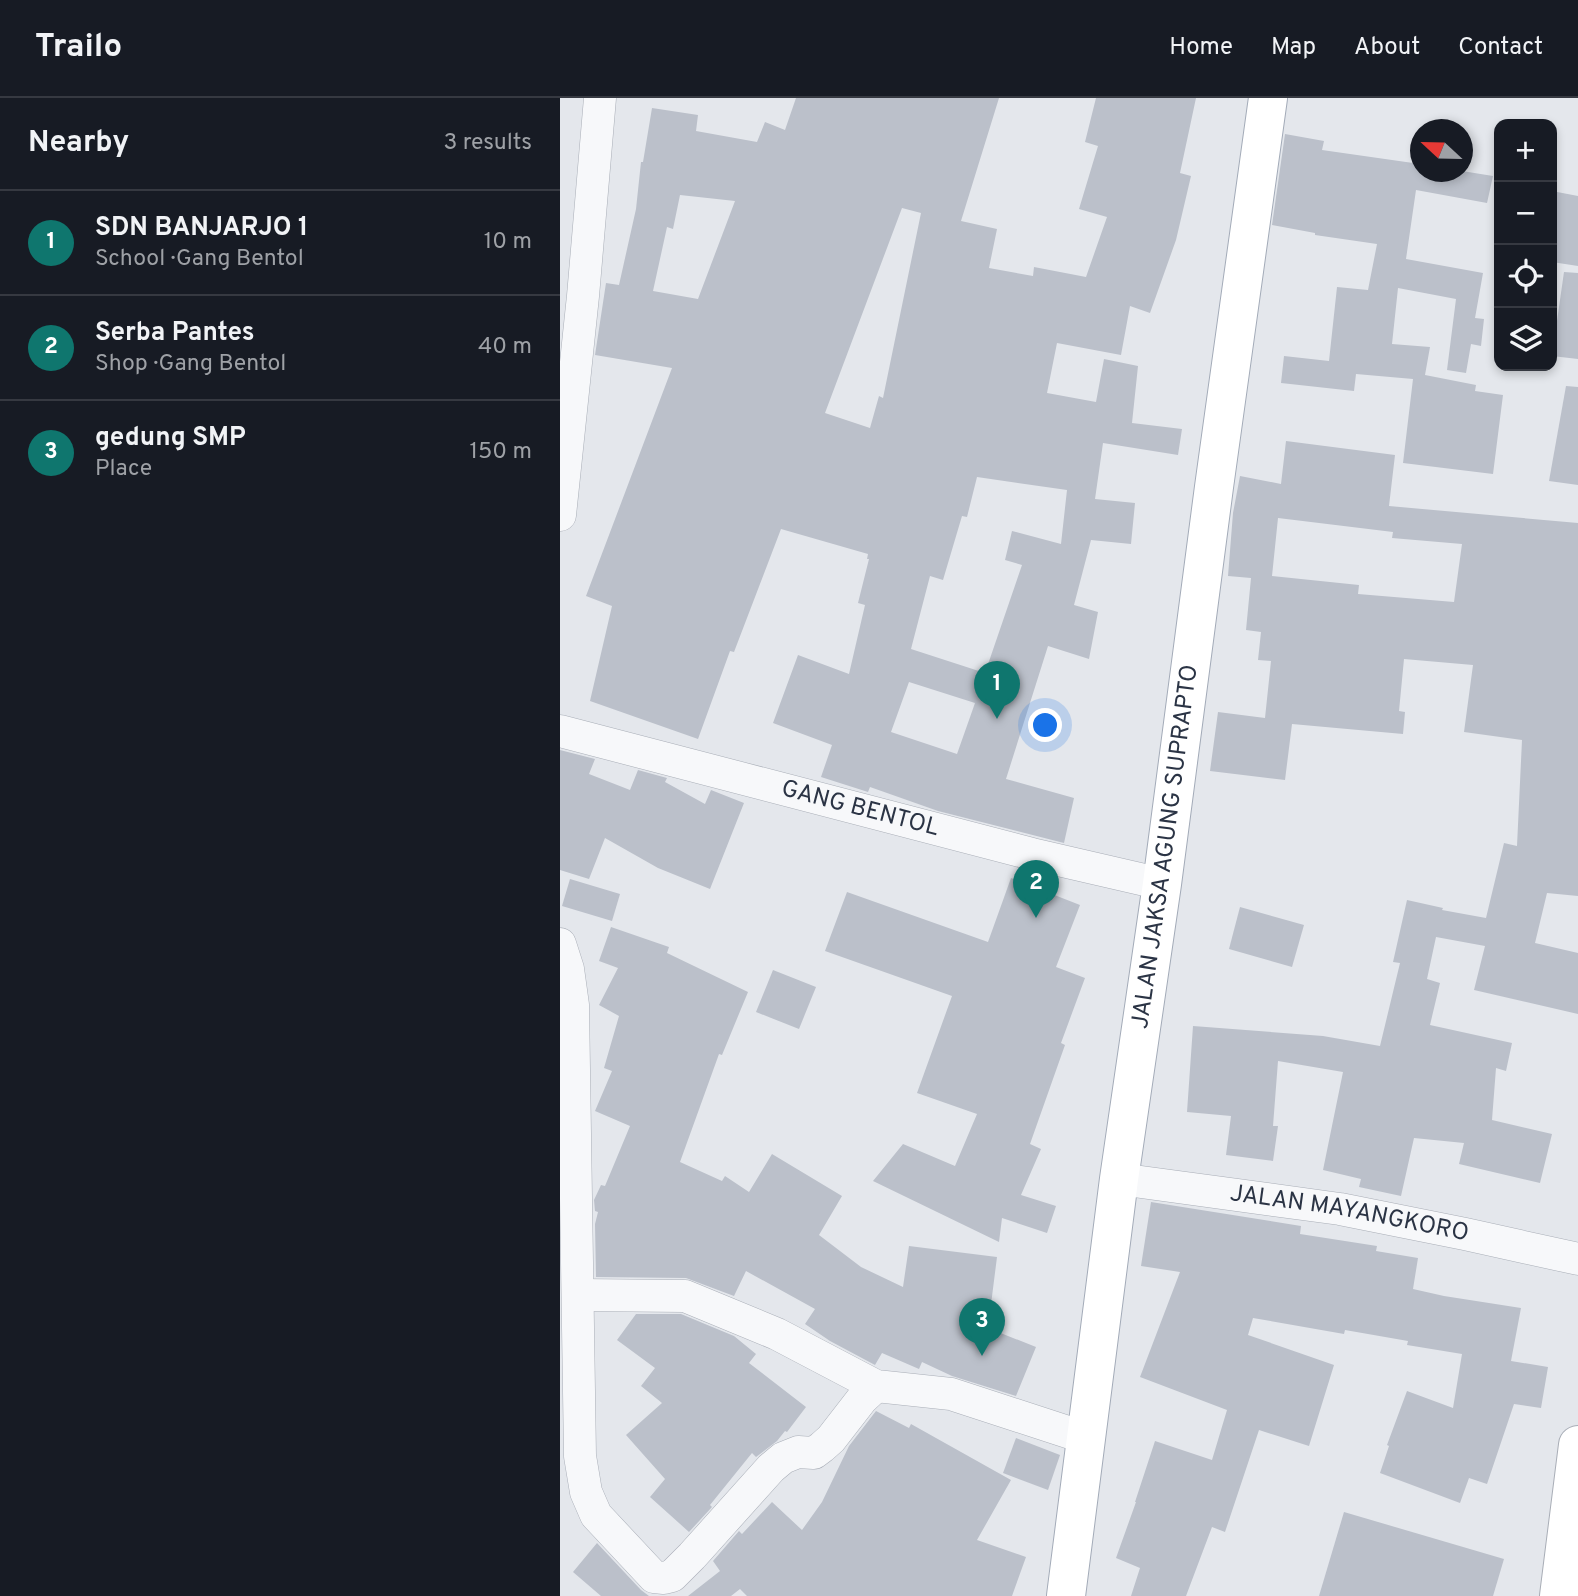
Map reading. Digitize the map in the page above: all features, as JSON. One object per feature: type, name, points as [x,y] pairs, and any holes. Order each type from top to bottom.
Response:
[{"type":"main road","name":"JALAN JAKSA AGUNG SUPRAPTO","points":[[1066,1596],[1119,1179],[1162,884],[1268,98]]},
{"type":"main road","points":[[1559,1596],[1578,1445]]},
{"type":"street","points":[[560,515],[571,289],[600,98]]},
{"type":"street","name":"GANG BENTOL","points":[[560,732],[1032,854],[1162,884]]},
{"type":"street","points":[[560,944],[568,969],[573,1005],[580,1456],[586,1492],[596,1515],[654,1577],[672,1576],[771,1468],[783,1458],[798,1452],[814,1453],[831,1439],[862,1399],[876,1386]]},
{"type":"street","name":"JALAN MAYANGKORO","points":[[1119,1179],[1340,1209],[1578,1259]]},
{"type":"street","points":[[578,1295],[685,1296],[777,1334],[876,1386],[951,1394],[1086,1438]]},
{"type":"building","points":[[796,98],[999,98],[961,221],[997,229],[989,268],[1033,276],[1034,267],[1086,277],[1107,217],[1079,209],[1098,146],[1085,142],[1096,98],[1196,98],[1180,173],[1191,176],[1176,240],[1150,313],[1130,306],[1121,355],[1057,343],[1047,393],[1096,402],[1104,359],[1138,366],[1132,423],[1182,429],[1178,455],[1103,443],[1095,499],[1135,503],[1131,544],[1091,540],[1074,605],[1098,612],[1089,659],[1048,646],[1006,779],[1074,798],[1064,843],[938,811],[870,787],[868,792],[821,777],[832,745],[773,723],[798,655],[849,674],[865,605],[858,603],[868,554],[781,529],[734,652],[730,651],[698,739],[590,701],[612,606],[586,596],[672,368],[595,355],[606,283],[619,285],[636,209],[641,162],[652,108],[698,115],[696,131],[757,142],[765,122],[785,130]],"holes":[[[680,195],[735,201],[698,299],[653,291],[667,227],[673,229]],[[902,208],[921,213],[883,398],[879,396],[870,428],[825,413]],[[977,477],[1067,490],[1061,544],[1012,531],[1005,560],[1022,565],[985,673],[911,649],[930,576],[943,580],[962,516],[967,517]],[[909,682],[975,703],[957,754],[891,732]]]},
{"type":"building","points":[[1285,134],[1324,141],[1322,150],[1410,163],[1410,182],[1473,182],[1473,173],[1493,176],[1487,203],[1416,190],[1406,259],[1483,273],[1475,318],[1484,319],[1481,346],[1471,344],[1466,373],[1447,370],[1456,299],[1398,288],[1392,344],[1430,347],[1425,375],[1476,385],[1475,391],[1503,395],[1493,474],[1403,463],[1413,379],[1356,374],[1354,391],[1281,383],[1284,356],[1329,361],[1337,287],[1368,290],[1377,244],[1315,235],[1272,225]]},
{"type":"building","points":[[1557,192],[1578,196],[1578,266],[1557,263]]},
{"type":"building","points":[[1564,272],[1578,273],[1578,359],[1557,357],[1557,321]]},
{"type":"building","points":[[1566,386],[1578,387],[1578,485],[1549,481]]},
{"type":"building","points":[[1286,441],[1395,455],[1389,506],[1578,523],[1578,896],[1547,893],[1535,943],[1578,953],[1578,1014],[1474,990],[1485,946],[1436,937],[1427,979],[1440,983],[1430,1025],[1512,1043],[1506,1071],[1496,1068],[1492,1120],[1552,1134],[1540,1183],[1459,1164],[1464,1143],[1414,1138],[1401,1196],[1359,1187],[1361,1179],[1323,1170],[1343,1072],[1278,1061],[1273,1126],[1278,1126],[1273,1161],[1226,1155],[1231,1116],[1187,1112],[1193,1026],[1323,1036],[1380,1046],[1400,963],[1393,962],[1407,900],[1486,918],[1504,843],[1517,846],[1522,740],[1464,732],[1473,665],[1404,659],[1399,711],[1405,712],[1403,734],[1292,724],[1285,780],[1210,771],[1218,712],[1265,718],[1271,661],[1258,660],[1261,632],[1246,630],[1251,578],[1228,576],[1233,513],[1240,476],[1281,484]],"holes":[[[1278,518],[1393,532],[1392,538],[1462,544],[1454,602],[1358,594],[1359,585],[1272,576]]]},
{"type":"building","points":[[560,750],[595,759],[589,774],[630,790],[638,770],[667,778],[665,782],[705,804],[711,790],[744,803],[710,889],[658,868],[605,838],[589,879],[560,870]]},
{"type":"building","points":[[1011,878],[1080,905],[1056,967],[1085,978],[1061,1043],[1065,1045],[1030,1144],[1041,1149],[1021,1195],[1056,1206],[1047,1233],[1002,1218],[999,1242],[873,1181],[903,1144],[955,1166],[977,1114],[917,1093],[952,996],[825,951],[847,892],[988,942]]},
{"type":"building","points":[[570,879],[620,894],[612,921],[562,906]]},
{"type":"building","points":[[1240,907],[1304,925],[1292,967],[1229,949]]},
{"type":"building","points":[[611,927],[669,947],[667,953],[748,992],[722,1055],[719,1054],[680,1162],[722,1181],[725,1176],[749,1192],[772,1154],[842,1196],[819,1235],[861,1267],[903,1287],[909,1246],[997,1257],[988,1328],[1036,1347],[1016,1396],[952,1376],[922,1362],[919,1369],[882,1353],[875,1365],[805,1324],[815,1309],[746,1271],[734,1296],[686,1278],[596,1277],[595,1224],[598,1212],[595,1211],[594,1200],[601,1185],[605,1186],[630,1126],[595,1111],[612,1071],[604,1068],[619,1016],[599,1005],[618,968],[599,961]]},
{"type":"building","points":[[773,970],[816,987],[799,1029],[756,1012]]},
{"type":"building","points":[[1151,1202],[1301,1226],[1300,1234],[1377,1246],[1376,1251],[1418,1258],[1413,1289],[1521,1308],[1511,1361],[1548,1367],[1541,1408],[1514,1404],[1487,1484],[1469,1478],[1460,1503],[1380,1473],[1389,1446],[1387,1445],[1407,1391],[1453,1408],[1462,1354],[1407,1345],[1408,1341],[1345,1330],[1344,1334],[1253,1318],[1248,1335],[1334,1365],[1309,1446],[1259,1430],[1225,1532],[1212,1527],[1186,1596],[1131,1596],[1140,1568],[1116,1558],[1155,1441],[1212,1460],[1227,1410],[1140,1377],[1180,1272],[1141,1266]]},
{"type":"building","points":[[636,1314],[681,1314],[734,1336],[756,1354],[749,1363],[806,1407],[777,1441],[756,1457],[752,1453],[710,1505],[712,1507],[689,1532],[650,1497],[665,1479],[626,1435],[662,1403],[641,1386],[655,1368],[617,1340]]},
{"type":"building","points":[[876,1411],[909,1428],[911,1424],[1011,1480],[977,1540],[1026,1557],[1012,1596],[747,1596],[740,1589],[731,1596],[688,1596],[720,1571],[713,1561],[739,1531],[742,1534],[772,1502],[802,1530],[822,1502],[849,1446]]},
{"type":"building","points":[[1016,1438],[1060,1455],[1048,1490],[1003,1473]]},
{"type":"building","points":[[1344,1512],[1504,1559],[1493,1596],[1319,1596]]},
{"type":"building","points":[[597,1543],[649,1596],[601,1596],[573,1572]]},
{"type":"place","name":"SDN BANJARJO 1","points":[[997,719]]},
{"type":"place","name":"Serba Pantes","points":[[1036,918]]},
{"type":"place","name":"gedung SMP","points":[[982,1356]]}]
